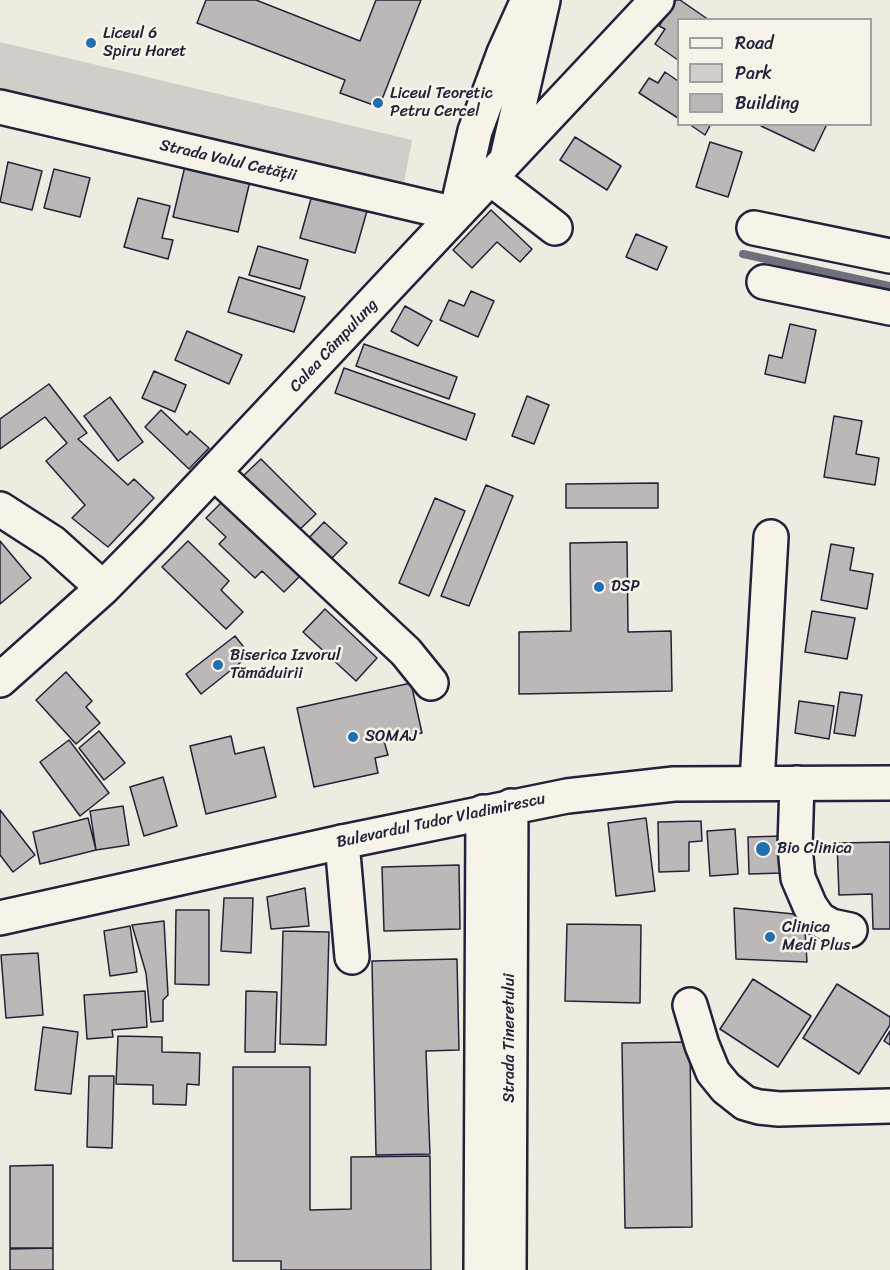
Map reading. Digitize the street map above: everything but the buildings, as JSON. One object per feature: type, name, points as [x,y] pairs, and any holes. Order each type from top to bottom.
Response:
[{"type":"street","points":[[456,214],[475,131],[504,53],[528,0]]},
{"type":"street","points":[[543,0],[499,169],[555,228]]},
{"type":"street","name":"Calea Câmpulung","points":[[0,680],[103,588],[215,473],[657,0]]},
{"type":"street","name":"Strada Valul Cetății","points":[[0,107],[456,214]]},
{"type":"street","points":[[754,228],[890,256]]},
{"type":"street","points":[[764,282],[890,308]]},
{"type":"street","points":[[215,473],[406,652],[431,683]]},
{"type":"street","points":[[0,508],[53,543],[103,588]]},
{"type":"street","points":[[757,783],[771,537]]},
{"type":"street","name":"Bulevardul Tudor Vladimirescu","points":[[0,918],[497,809],[625,788],[757,783],[890,783]]},
{"type":"street","points":[[797,783],[795,847],[798,878],[810,906],[819,919],[831,926],[850,930]]},
{"type":"street","name":"Strada Tineretului","points":[[481,1270],[497,809]]},
{"type":"street","name":"Strada Tineretului","points":[[497,809],[509,1270]]},
{"type":"street","points":[[342,842],[352,957]]},
{"type":"street","points":[[690,1005],[713,1072],[726,1089],[745,1102],[779,1109],[890,1106]]},
{"type":"green space","points":[[0,42],[412,140],[404,183],[0,89]]},
{"type":"waterway","points":[[743,254],[890,286]]},
{"type":"place","name":"Liceul 6 Spiru Haret","points":[[91,43]]},
{"type":"place","name":"Liceul Teoretic Petru Cercel","points":[[378,103]]},
{"type":"place","name":"DSP","points":[[599,587]]},
{"type":"place","name":"Biserica Izvorul Tămăduirii","points":[[218,665]]},
{"type":"place","name":"SOMAJ","points":[[353,737]]},
{"type":"place","name":"Bio Clinica","points":[[763,849]]},
{"type":"place","name":"Clinica Medi Plus","points":[[770,937]]}]
